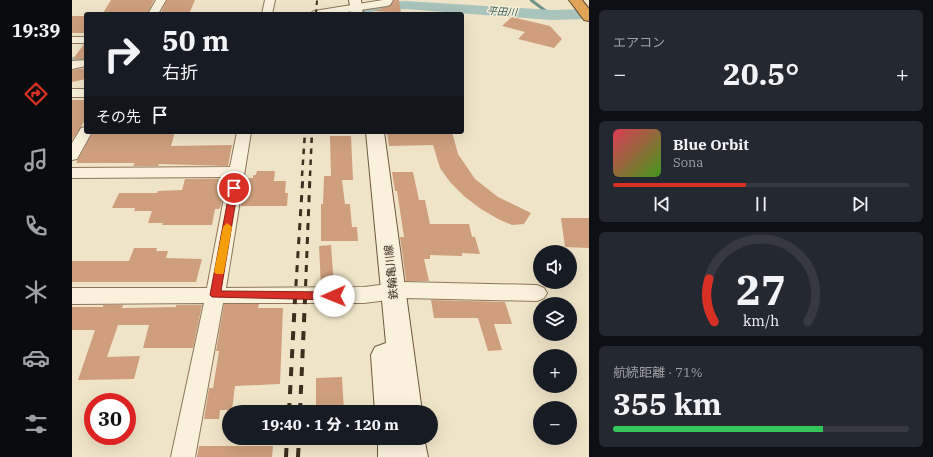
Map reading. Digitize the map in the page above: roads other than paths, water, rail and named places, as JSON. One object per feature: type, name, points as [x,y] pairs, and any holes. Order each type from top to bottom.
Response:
[{"type":"main road","name":"鉄輪亀川線","points":[[366,134],[386,293],[406,405]]},
{"type":"main road","name":"鉄輪亀川線","points":[[375,134],[386,293],[390,405]]},
{"type":"main road","points":[[393,445],[394,457]]},
{"type":"main road","points":[[411,445],[412,457]]},
{"type":"street","points":[[154,12],[161,0]]},
{"type":"street","points":[[267,12],[270,0]]},
{"type":"street","points":[[331,12],[387,3],[388,0]]},
{"type":"street","points":[[72,40],[84,40]]},
{"type":"street","points":[[72,56],[84,54]]},
{"type":"street","points":[[72,65],[84,63]]},
{"type":"street","points":[[72,93],[84,92]]},
{"type":"street","points":[[72,156],[84,134]]},
{"type":"street","points":[[183,457],[215,295],[244,134]]},
{"type":"street","points":[[72,173],[237,172]]},
{"type":"street","points":[[72,296],[364,295],[404,290],[537,293]]},
{"type":"waterway","points":[[531,0],[551,15]]},
{"type":"waterway","name":"平田川","points":[[352,12],[375,7],[406,5],[551,15],[589,14]]},
{"type":"waterway","name":"平田川","points":[[72,62],[84,60]]},
{"type":"railway","points":[[316,12],[317,0]]},
{"type":"railway","points":[[302,176],[305,134]]},
{"type":"railway","points":[[310,176],[312,134]]},
{"type":"railway","points":[[295,300],[303,175]]},
{"type":"railway","points":[[305,300],[310,175]]},
{"type":"railway","points":[[289,405],[295,299]]},
{"type":"railway","points":[[300,405],[305,299]]},
{"type":"railway","points":[[286,457],[287,445]]},
{"type":"railway","points":[[298,457],[299,445]]}]
